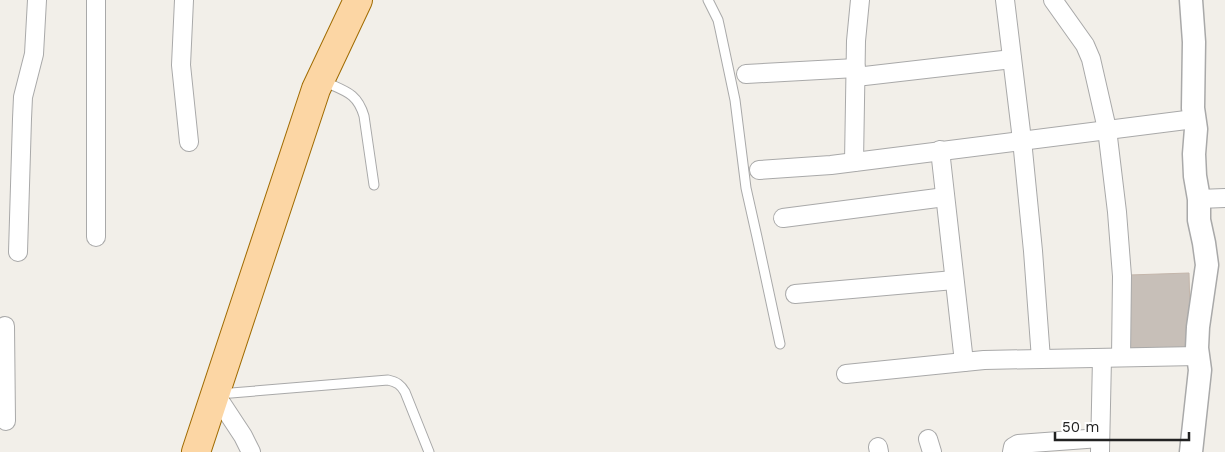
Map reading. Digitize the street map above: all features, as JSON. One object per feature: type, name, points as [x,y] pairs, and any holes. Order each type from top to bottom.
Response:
[{"type":"main road","points":[[340,0],[343,32]]},
{"type":"main road","points":[[196,452],[316,89],[358,0]]},
{"type":"street","points":[[18,252],[23,97],[34,54],[37,0]]},
{"type":"street","points":[[96,0],[96,237]]},
{"type":"street","points":[[184,0],[181,65],[189,142]]},
{"type":"street","points":[[854,162],[856,41],[860,0]]},
{"type":"street","points":[[1005,0],[1022,140],[1041,359]]},
{"type":"street","points":[[1053,0],[1085,45],[1091,59],[1107,129],[1117,212],[1122,276],[1121,357]]},
{"type":"street","points":[[1191,0],[1194,42],[1194,119],[1196,128],[1195,176],[1199,220],[1207,265],[1198,327],[1200,370],[1191,452]]},
{"type":"street","points":[[746,74],[856,73],[1012,60]]},
{"type":"street","points":[[759,170],[854,162],[1194,119]]},
{"type":"street","points":[[940,150],[964,362]]},
{"type":"street","points":[[784,218],[945,197]]},
{"type":"street","points":[[1198,199],[1225,198]]},
{"type":"street","points":[[795,294],[954,280]]},
{"type":"street","points":[[5,326],[9,421]]},
{"type":"street","points":[[846,374],[984,360],[1198,356]]},
{"type":"street","points":[[1012,452],[1018,444],[1100,445],[1102,358]]},
{"type":"street","points":[[216,395],[243,436],[251,452]]},
{"type":"lane","points":[[708,0],[718,20],[734,92],[746,188],[780,344]]},
{"type":"lane","points":[[321,79],[351,94],[361,106],[374,186]]},
{"type":"lane","points":[[216,395],[394,381],[401,385],[405,392],[428,452]]},
{"type":"building","points":[[1189,273],[1191,349],[1130,350],[1129,275]]}]
